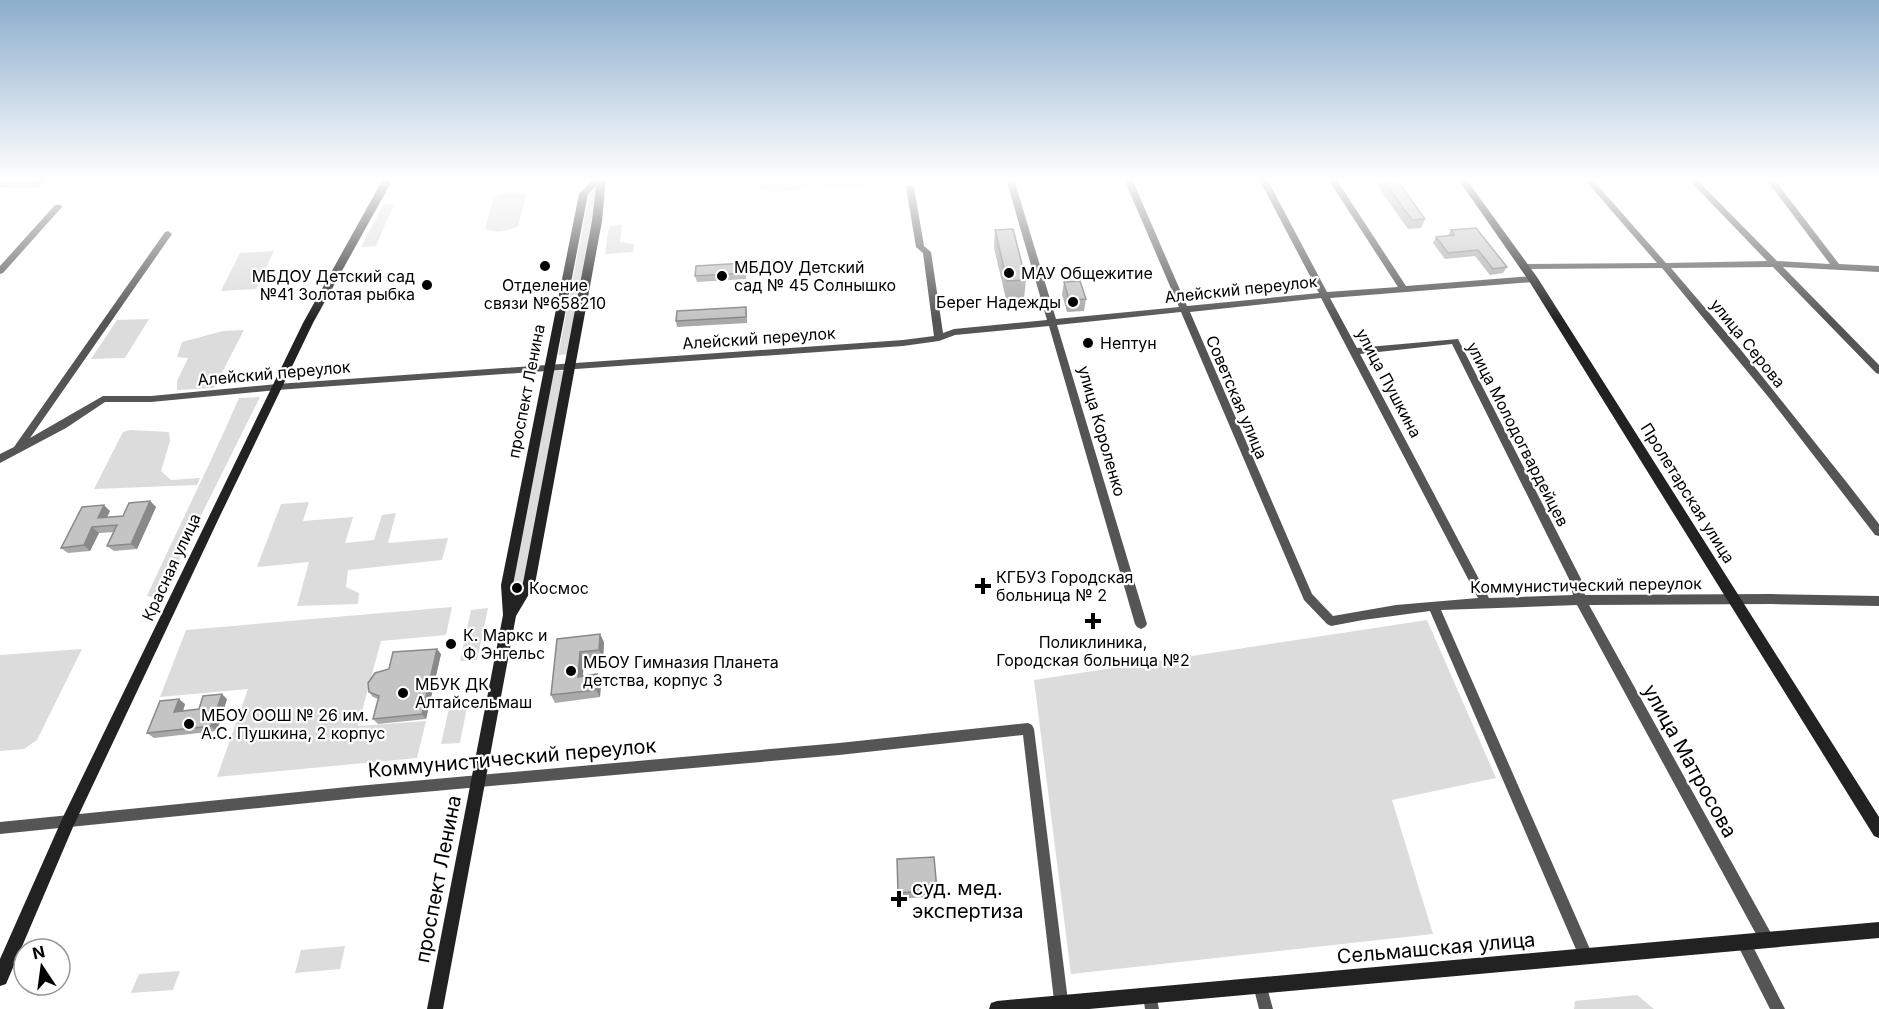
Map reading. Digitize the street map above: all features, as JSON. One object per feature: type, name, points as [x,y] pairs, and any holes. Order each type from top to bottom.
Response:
[{"type":"main road","name":"Красная улица","points":[[0,978],[68,822],[277,387],[308,323],[362,226]]},
{"type":"main road","name":"проспект Ленина","points":[[435,1009],[510,615],[507,589],[578,226]]},
{"type":"main road","name":"проспект Ленина","points":[[510,615],[526,588],[544,506],[592,226]]},
{"type":"main road","name":"Пролетарская улица","points":[[1496,226],[1533,279],[1879,831]]},
{"type":"main road","points":[[507,589],[519,591],[526,588]]},
{"type":"main road","name":"Сельмашская улица","points":[[998,1009],[1151,1002],[1260,985],[1879,930]]},
{"type":"street","points":[[0,271],[41,226]]},
{"type":"street","points":[[917,226],[920,247],[927,252],[939,338]]},
{"type":"street","name":"улица Короленко","points":[[1024,226],[1141,624]]},
{"type":"street","name":"Советская улица","points":[[1148,226],[1308,597],[1331,621]]},
{"type":"street","name":"улица Пушкина","points":[[1289,226],[1486,602]]},
{"type":"street","points":[[1363,226],[1403,288]]},
{"type":"street","name":"улица Серова","points":[[1630,226],[1666,266],[1879,532]]},
{"type":"street","points":[[1739,226],[1879,371]]},
{"type":"street","points":[[1806,226],[1836,266]]},
{"type":"street","points":[[17,449],[168,234]]},
{"type":"street","points":[[1525,267],[1776,264],[1879,269]]},
{"type":"street","name":"Алейский переулок","points":[[0,459],[63,425],[103,399],[151,399],[277,387],[939,338],[954,332],[1326,295],[1533,279]]},
{"type":"street","name":"улица Молодогвардейцев","points":[[1354,351],[1455,340],[1575,579],[1580,600]]},
{"type":"street","name":"Коммунистический переулок","points":[[1331,621],[1371,612],[1486,602],[1734,598],[1879,601]]},
{"type":"street","name":"улица Матросова","points":[[1580,600],[1767,940]]},
{"type":"street","points":[[1434,606],[1586,956]]},
{"type":"street","name":"Коммунистический переулок","points":[[0,828],[1028,729],[1061,1006]]},
{"type":"street","points":[[1743,942],[1778,1009]]},
{"type":"street","points":[[1260,985],[1266,1009]]},
{"type":"shaded area","points":[[372,226],[385,226],[376,246],[361,247]]},
{"type":"shaded area","points":[[486,226],[518,226],[502,231],[485,229]]},
{"type":"shaded area","points":[[583,226],[591,226],[569,354],[558,355]]},
{"type":"shaded area","points":[[609,226],[622,226],[620,242],[634,244],[633,252],[605,254]]},
{"type":"shaded area","points":[[274,251],[256,289],[221,291],[240,253]]},
{"type":"shaded area","points":[[149,319],[125,358],[91,359],[117,320]]},
{"type":"shaded area","points":[[244,330],[214,388],[177,390],[177,381],[188,358],[177,357],[182,342],[223,331]]},
{"type":"shaded area","points":[[551,371],[565,371],[525,586],[520,590],[513,590],[510,584]]},
{"type":"shaded area","points":[[260,397],[160,598],[147,596],[239,398]]},
{"type":"shaded area","points":[[130,430],[169,432],[170,441],[161,471],[171,480],[200,478],[197,485],[94,489],[123,432]]},
{"type":"shaded area","points":[[309,502],[303,521],[353,517],[345,543],[374,540],[382,515],[396,513],[388,543],[448,538],[442,560],[348,570],[346,587],[359,593],[358,604],[297,606],[309,562],[257,567],[281,504]]},
{"type":"shaded area","points":[[452,607],[446,635],[381,641],[358,726],[426,721],[417,758],[217,777],[248,689],[160,697],[186,630]]},
{"type":"shaded area","points":[[488,608],[477,660],[460,661],[471,610]]},
{"type":"shaded area","points":[[1427,620],[1496,778],[1392,800],[1433,934],[1071,974],[1034,680]]},
{"type":"shaded area","points":[[82,649],[37,740],[24,749],[0,751],[0,655]]},
{"type":"shaded area","points":[[467,707],[460,743],[441,744],[449,708]]},
{"type":"shaded area","points":[[345,946],[340,969],[295,973],[301,950]]},
{"type":"shaded area","points":[[180,971],[173,990],[131,993],[139,974]]},
{"type":"shaded area","points":[[1637,995],[1654,1009],[1574,1009],[1575,1001]]},
{"type":"building","points":[[1476,228],[1507,267],[1493,269],[1478,250],[1448,253],[1436,237],[1454,235],[1451,230]]},
{"type":"building","points":[[1013,229],[1026,280],[1007,281],[995,230]]},
{"type":"building","points":[[745,263],[744,273],[695,276],[696,266]]},
{"type":"building","points":[[1080,281],[1086,299],[1069,300],[1064,282]]},
{"type":"building","points":[[746,307],[746,317],[676,321],[677,311]]},
{"type":"building","points":[[150,501],[131,544],[107,546],[117,525],[92,527],[84,545],[61,548],[82,507],[104,505],[98,518],[123,516],[129,503]]},
{"type":"building","name":"МБОУ Гимназия Планета детства, корпус 3","points":[[600,634],[599,650],[580,652],[578,677],[597,674],[596,690],[551,695],[557,639]]},
{"type":"building","name":"МБУК ДК Алтайсельмаш","points":[[437,649],[422,714],[373,719],[379,696],[369,692],[368,683],[375,673],[389,669],[393,652]]},
{"type":"building","name":"МБОУ ООШ № 26 им. А.С. Пушкина, 2 корпус","points":[[222,694],[211,726],[147,733],[160,701],[179,699],[174,712],[199,709],[203,696]]},
{"type":"building","points":[[934,857],[937,890],[898,893],[897,859]]},
{"type":"place","name":"Отделение связи №658210","points":[[545,266]]},
{"type":"place","name":"МАУ Общежитие","points":[[1009,273]]},
{"type":"place","name":"МБДОУ Детский сад № 45 Солнышко","points":[[722,276]]},
{"type":"place","name":"МБДОУ Детский сад №41 Золотая рыбка","points":[[427,285]]},
{"type":"place","name":"Берег Надежды","points":[[1073,302]]},
{"type":"place","name":"Нептун","points":[[1088,343]]},
{"type":"place","name":"КГБУЗ Городская больница № 2","points":[[983,586]]},
{"type":"place","name":"Космос","points":[[517,588]]},
{"type":"place","name":"Поликлиника, Городская больница №2","points":[[1093,621]]},
{"type":"place","name":"К. Маркс и Ф Энгельс","points":[[451,644]]},
{"type":"place","name":"МБОУ Гимназия Планета детства, корпус 3","points":[[571,671]]},
{"type":"place","name":"МБУК ДК Алтайсельмаш","points":[[403,693]]},
{"type":"place","name":"МБОУ ООШ № 26 им. А.С. Пушкина, 2 корпус","points":[[189,724]]},
{"type":"place","name":"суд. мед. экспертиза","points":[[899,899]]}]
